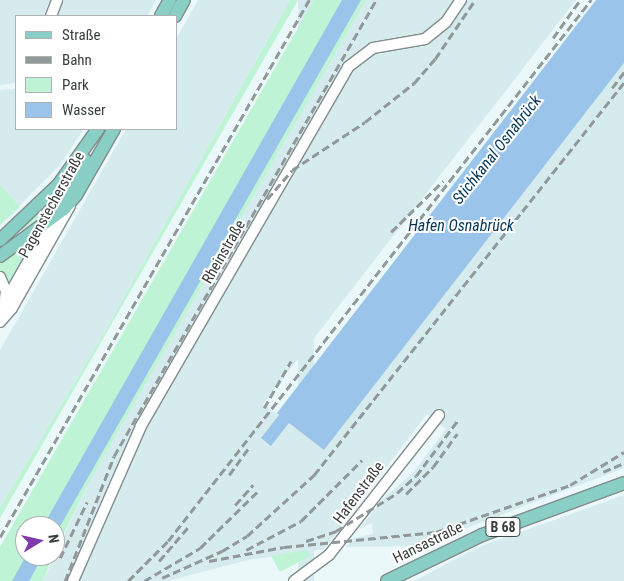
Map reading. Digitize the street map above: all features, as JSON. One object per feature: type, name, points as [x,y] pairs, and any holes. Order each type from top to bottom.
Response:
[{"type":"main road","points":[[162,15],[170,0]]},
{"type":"main road","points":[[176,15],[184,0]]},
{"type":"main road","name":"Pagenstecherstraße","points":[[76,195],[113,130]]},
{"type":"main road","points":[[51,221],[90,152],[97,132]]},
{"type":"main road","points":[[0,240],[59,184],[97,132]]},
{"type":"main road","points":[[0,256],[51,221],[76,195]]},
{"type":"main road","name":"Hansastraße","points":[[387,581],[474,538],[624,483]]},
{"type":"street","points":[[51,15],[57,0]]},
{"type":"street","name":"Rheinstraße","points":[[73,581],[141,426],[348,67],[373,48],[425,39],[446,22],[462,0]]},
{"type":"street","name":"Pagenstecherstraße","points":[[0,321],[12,308],[76,195]]},
{"type":"street","name":"Pagenstecherstraße","points":[[0,321],[4,304],[51,221]]},
{"type":"street","points":[[0,277],[6,291],[4,304]]},
{"type":"street","name":"Hafenstraße","points":[[294,581],[329,555],[439,415]]},
{"type":"shaded area","points":[[0,0],[50,0],[43,15],[15,15],[15,83],[0,85]]},
{"type":"shaded area","points":[[63,0],[156,0],[148,15],[57,15]]},
{"type":"shaded area","points":[[198,0],[290,0],[104,333],[0,508],[0,350],[125,130],[178,130],[178,35]]},
{"type":"shaded area","points":[[298,0],[314,0],[314,581],[298,581]]},
{"type":"shaded area","points":[[366,0],[576,0],[263,404],[279,415],[271,446],[289,423],[324,449],[624,63],[624,468],[419,546],[346,547],[354,538],[373,534],[372,523],[359,529],[383,499],[413,473],[446,429],[427,414],[324,549],[248,560],[168,581],[43,581],[50,566],[65,566],[65,533],[86,488]]},
{"type":"shaded area","points":[[15,89],[15,130],[83,130],[59,166],[0,225],[0,90]]},
{"type":"shaded area","points":[[624,495],[624,581],[414,581],[476,548]]},
{"type":"green space","points":[[290,0],[298,0],[0,518],[0,508],[104,333]]},
{"type":"green space","points":[[314,0],[366,0],[86,488],[65,531],[65,516],[18,516]]},
{"type":"green space","points":[[73,173],[52,213],[26,235],[21,228]]},
{"type":"green space","points":[[0,185],[20,207],[0,225]]},
{"type":"green space","points":[[26,246],[31,250],[9,287],[0,270],[0,261]]},
{"type":"green space","points":[[15,521],[15,566],[49,566],[43,581],[0,581],[0,547]]},
{"type":"green space","points":[[307,550],[310,556],[280,572],[271,556]]},
{"type":"green space","points":[[326,551],[311,564],[310,561],[282,577]]},
{"type":"water","points":[[342,0],[361,0],[65,518],[65,516],[49,516]]},
{"type":"water","name":"Hafen Osnabrück","points":[[596,0],[624,0],[624,63],[324,450],[289,423],[271,446],[261,438],[279,415],[277,413]]},
{"type":"water","points":[[20,566],[37,566],[29,581],[12,581]]},
{"type":"railway","points":[[0,537],[309,0]]},
{"type":"railway","points":[[65,581],[114,456],[376,0]]},
{"type":"railway","points":[[267,199],[292,170],[365,122],[414,83],[435,59],[475,0]]},
{"type":"railway","points":[[553,38],[580,0]]},
{"type":"railway","points":[[128,581],[168,541],[591,0]]},
{"type":"railway","points":[[612,88],[624,72]]},
{"type":"railway","points":[[162,578],[222,551],[247,536],[314,475],[624,83]]},
{"type":"railway","points":[[391,232],[443,181]]},
{"type":"railway","points":[[264,408],[291,361]]},
{"type":"railway","points":[[306,541],[336,531],[397,493],[416,476],[458,420]]},
{"type":"railway","points":[[406,494],[433,467],[457,434]]},
{"type":"railway","points":[[229,475],[249,447]]},
{"type":"railway","points":[[209,561],[284,547],[436,532],[570,485],[624,452]]},
{"type":"railway","points":[[246,550],[301,521],[362,460]]},
{"type":"railway","points":[[603,472],[624,463]]},
{"type":"railway","points":[[235,505],[253,485]]},
{"type":"railway","points":[[144,581],[200,548],[259,490]]},
{"type":"railway","points":[[65,548],[87,502]]},
{"type":"railway","points":[[159,561],[190,525]]},
{"type":"water label","name":"Stichkanal Osnabrück","points":[[497,150]]}]
